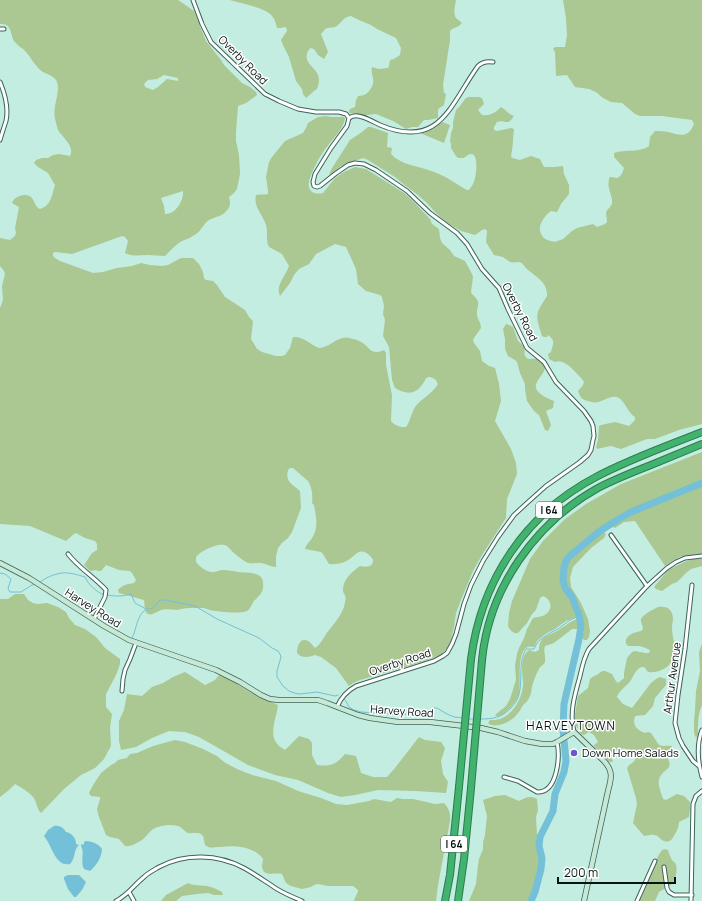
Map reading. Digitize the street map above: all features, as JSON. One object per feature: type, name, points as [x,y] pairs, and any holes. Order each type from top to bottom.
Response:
[{"type":"highway","name":"I 64","points":[[445,901],[450,875],[471,659],[482,608],[493,582],[507,557],[524,534],[554,505],[596,477],[702,432]]},
{"type":"highway","name":"I 64","points":[[458,901],[464,859],[484,647],[488,627],[500,594],[509,576],[516,564],[543,530],[570,506],[599,488],[624,476],[702,444]]},
{"type":"street","name":"Overby Road","points":[[193,0],[211,42],[265,94],[298,110],[339,112],[346,114],[349,118]]},
{"type":"street","name":"Overby Road","points":[[337,706],[345,693],[356,686],[434,661],[447,653],[454,640],[471,585],[482,561],[498,537],[514,515],[549,484],[584,459],[591,450],[594,436],[591,421],[584,411],[556,382],[544,362],[525,345],[499,288],[484,272],[467,244],[457,233],[430,213],[414,196],[376,170],[364,164],[352,164],[335,174],[320,186],[314,186],[312,182],[315,174],[331,148],[347,126],[349,118],[355,115],[408,133],[430,128],[445,116],[480,64],[493,62]]},
{"type":"street","points":[[0,82],[7,104],[7,114],[0,140]]},
{"type":"street","points":[[611,535],[647,586]]},
{"type":"street","points":[[68,554],[88,575],[106,590],[106,595],[94,619]]},
{"type":"street","points":[[584,901],[611,773],[609,766],[574,732],[572,720],[574,702],[587,652],[659,574],[676,562],[689,557],[702,556]]},
{"type":"street","name":"Harvey Road","points":[[0,563],[38,583],[123,637],[136,643],[216,670],[273,700],[318,700],[370,718],[398,722],[430,722],[489,729],[534,743],[547,744],[558,741]]},
{"type":"street","name":"Arthur Avenue","points":[[692,585],[675,723],[683,746],[693,761],[699,766]]},
{"type":"street","points":[[122,692],[125,670],[136,643]]},
{"type":"street","points":[[702,730],[699,742],[699,766],[702,777]]},
{"type":"street","points":[[504,777],[518,781],[538,792],[546,790],[553,780],[557,767],[558,741],[574,732]]},
{"type":"street","points":[[691,901],[693,804],[696,796],[702,791]]},
{"type":"street","points":[[116,901],[129,892],[144,877],[160,866],[186,858],[202,857],[218,859],[238,865],[283,892],[302,901]]},
{"type":"street","points":[[637,901],[655,860]]},
{"type":"street","points":[[664,867],[669,892],[674,895],[692,895]]},
{"type":"street","points":[[129,892],[134,901]]},
{"type":"green space","points":[[0,0],[178,0],[194,11],[206,41],[224,65],[242,83],[256,92],[257,95],[246,103],[238,106],[236,141],[239,155],[240,174],[237,189],[229,197],[230,206],[224,214],[209,220],[198,232],[182,241],[165,256],[134,255],[125,253],[128,241],[122,236],[72,254],[53,253],[53,256],[60,261],[93,273],[141,263],[162,266],[168,265],[181,258],[193,258],[199,264],[206,280],[213,281],[225,297],[245,310],[253,321],[251,339],[257,349],[262,352],[276,356],[285,355],[290,348],[293,337],[304,339],[319,348],[327,346],[341,338],[351,338],[363,343],[375,352],[384,350],[386,353],[386,365],[392,395],[391,421],[398,426],[406,427],[415,407],[433,391],[438,384],[434,379],[428,377],[418,389],[411,392],[403,392],[395,388],[392,380],[389,347],[383,336],[385,320],[383,314],[384,306],[382,297],[366,291],[358,284],[356,269],[346,247],[335,244],[316,254],[309,264],[299,269],[280,296],[280,284],[289,266],[282,254],[269,247],[267,242],[265,221],[257,207],[255,199],[256,195],[268,194],[266,177],[269,162],[285,141],[303,133],[308,123],[318,117],[344,117],[345,119],[342,127],[324,151],[314,169],[309,183],[311,191],[317,194],[323,193],[335,178],[344,172],[355,167],[366,169],[404,193],[413,201],[430,219],[432,224],[439,229],[442,243],[454,256],[465,261],[473,277],[471,292],[478,302],[477,315],[481,326],[473,340],[480,351],[482,361],[495,368],[501,401],[495,421],[511,449],[516,463],[517,474],[507,499],[506,518],[473,571],[456,613],[450,643],[442,654],[428,660],[360,680],[349,686],[336,668],[321,657],[315,655],[303,657],[297,653],[299,644],[303,640],[311,643],[315,648],[320,644],[343,610],[345,596],[343,586],[346,579],[360,566],[370,566],[373,563],[373,560],[368,554],[358,552],[349,560],[338,564],[329,564],[321,552],[305,549],[316,530],[316,513],[312,503],[312,492],[308,481],[293,468],[288,470],[287,477],[288,480],[300,491],[301,508],[292,532],[278,548],[276,567],[261,563],[246,562],[224,545],[210,547],[196,557],[196,562],[209,571],[214,572],[227,570],[254,573],[260,576],[263,583],[262,592],[248,610],[244,612],[236,613],[213,611],[204,608],[184,608],[177,610],[168,609],[148,614],[145,610],[144,600],[119,593],[118,590],[121,587],[134,583],[136,580],[130,571],[119,570],[106,565],[101,571],[90,571],[84,565],[92,553],[97,550],[97,544],[95,541],[76,533],[66,541],[30,526],[0,524],[0,308],[3,300],[2,286],[5,274],[0,266],[0,238],[10,240],[15,236],[19,207],[12,203],[15,199],[22,195],[31,197],[40,209],[44,208],[49,203],[55,185],[48,173],[34,163],[36,160],[59,154],[70,156],[71,149],[68,142],[58,130],[55,119],[54,114],[58,93],[58,84],[56,80],[52,76],[40,70],[26,52],[14,40],[9,28],[4,24],[0,24]],"holes":[[[164,75],[178,78],[178,81],[167,79],[153,90],[145,87],[144,84],[148,80],[157,79]],[[183,191],[182,199],[178,207],[169,214],[165,214],[161,198]]]},
{"type":"green space","points":[[230,0],[456,0],[454,9],[455,16],[462,23],[450,31],[443,85],[444,93],[446,94],[444,105],[438,109],[438,118],[424,120],[418,127],[406,129],[393,121],[376,114],[366,115],[349,113],[350,109],[355,107],[358,96],[365,94],[372,87],[372,67],[379,69],[388,68],[390,60],[400,55],[401,48],[396,38],[351,16],[345,18],[336,27],[326,29],[321,34],[328,52],[324,59],[318,55],[314,49],[310,48],[308,52],[308,62],[317,73],[319,81],[317,89],[306,98],[296,81],[289,57],[281,40],[287,31],[286,27],[277,28],[273,17],[269,13],[252,6]]},
{"type":"green space","points":[[563,0],[702,0],[702,424],[679,430],[655,439],[647,439],[621,449],[611,446],[597,449],[599,426],[615,422],[629,426],[635,420],[635,417],[619,398],[611,397],[592,402],[586,401],[580,397],[578,391],[584,382],[582,379],[566,364],[549,359],[548,354],[551,352],[553,341],[548,335],[547,337],[542,336],[537,319],[538,311],[547,296],[546,287],[541,280],[520,262],[510,262],[503,257],[494,255],[486,242],[487,231],[485,229],[475,235],[461,231],[446,222],[418,195],[395,177],[368,160],[363,158],[349,163],[340,167],[334,173],[329,175],[350,140],[368,127],[371,127],[388,133],[387,147],[392,148],[391,154],[395,158],[429,170],[469,190],[476,174],[475,156],[472,154],[464,158],[458,158],[451,148],[450,142],[456,110],[468,97],[479,97],[482,98],[484,104],[478,110],[482,115],[492,114],[501,107],[514,116],[508,122],[497,122],[494,127],[494,130],[497,131],[511,128],[514,129],[512,158],[520,160],[531,156],[540,159],[544,167],[563,166],[564,174],[569,185],[569,194],[557,212],[551,211],[541,222],[540,230],[544,238],[555,242],[563,239],[577,228],[593,224],[597,227],[605,224],[607,222],[607,210],[612,203],[609,178],[619,177],[624,168],[614,157],[614,153],[637,150],[649,146],[650,137],[655,131],[665,131],[683,135],[692,129],[694,124],[692,120],[662,116],[640,116],[635,114],[622,103],[611,102],[589,89],[575,87],[567,75],[556,76],[555,52],[553,49],[555,47],[565,47],[567,35]]},
{"type":"green space","points":[[442,122],[450,125],[444,143],[420,133],[434,128]]},
{"type":"green space","points":[[506,324],[513,327],[518,341],[524,346],[526,358],[539,360],[545,365],[544,372],[538,380],[536,389],[541,394],[554,401],[553,408],[546,411],[551,425],[548,431],[545,430],[539,415],[527,401],[525,384],[517,362],[508,356],[505,349],[503,329]]},
{"type":"green space","points":[[702,452],[702,480],[618,517],[572,552],[564,563],[562,582],[563,588],[575,606],[576,617],[566,621],[547,633],[537,641],[534,647],[528,647],[525,649],[521,658],[519,694],[506,712],[496,716],[495,715],[506,706],[510,699],[516,680],[515,665],[517,654],[527,629],[533,618],[543,616],[550,609],[549,600],[543,596],[540,598],[536,610],[518,633],[513,632],[508,626],[512,601],[530,559],[543,541],[565,519],[586,504],[621,484]]},
{"type":"green space","points":[[702,485],[702,554],[679,557],[665,566],[635,521],[624,522],[615,528],[613,527],[613,525],[628,516]]},
{"type":"green space","points":[[604,532],[606,534],[604,538],[591,548],[573,567],[570,578],[571,587],[581,603],[588,619],[590,631],[589,637],[587,640],[584,640],[582,638],[584,629],[583,620],[575,597],[571,593],[565,580],[567,565],[572,556]]},
{"type":"green space","points":[[696,558],[702,559],[702,566],[691,569],[677,582],[662,591],[654,587],[669,569]]},
{"type":"green space","points":[[15,594],[24,594],[28,600],[33,603],[47,603],[58,607],[66,612],[75,625],[85,629],[96,637],[105,648],[120,659],[120,664],[116,675],[106,694],[106,707],[112,714],[110,728],[111,746],[104,759],[95,768],[81,775],[64,789],[41,813],[34,798],[28,792],[15,784],[0,797],[0,599],[8,599]]},
{"type":"green space","points":[[658,607],[668,608],[673,618],[672,633],[676,651],[673,660],[667,667],[654,672],[647,671],[644,667],[639,668],[631,680],[619,692],[617,697],[623,704],[632,708],[651,683],[660,677],[666,679],[666,685],[655,698],[653,706],[645,715],[635,716],[634,722],[636,727],[640,730],[645,733],[651,733],[659,745],[672,746],[667,754],[670,765],[659,780],[659,786],[663,799],[666,800],[677,794],[684,796],[690,802],[689,817],[679,822],[673,838],[667,842],[655,835],[644,836],[633,823],[637,804],[627,768],[635,760],[635,754],[625,749],[619,749],[609,753],[613,761],[609,762],[594,746],[598,742],[594,735],[589,732],[584,735],[581,734],[575,724],[578,696],[588,688],[590,679],[602,671],[605,671],[612,674],[618,683],[624,678],[627,658],[632,652],[649,653],[650,650],[644,647],[628,646],[626,640],[629,636],[643,629],[641,621],[642,617]]},
{"type":"green space","points":[[577,619],[579,625],[577,629],[572,629],[554,643],[545,646],[545,662],[536,674],[529,699],[516,716],[508,722],[500,725],[495,726],[488,723],[490,720],[505,717],[517,704],[522,693],[522,664],[526,653],[529,650],[535,652],[539,650],[540,643],[544,637]]},
{"type":"green space","points":[[702,644],[702,705],[696,738],[694,733],[694,721],[696,691],[700,671],[699,652]]},
{"type":"green space","points":[[185,672],[205,685],[215,680],[219,675],[230,679],[251,693],[278,705],[273,730],[275,741],[285,750],[299,736],[309,739],[312,743],[312,755],[317,765],[326,766],[333,764],[345,754],[356,756],[361,773],[373,777],[387,777],[419,737],[425,740],[441,742],[445,748],[441,761],[443,774],[448,782],[446,793],[378,790],[341,797],[298,780],[275,775],[248,765],[199,737],[185,732],[169,731],[136,747],[121,750],[119,741],[119,721],[124,710],[127,694],[142,696],[152,687]]},
{"type":"green space","points":[[175,740],[203,749],[237,769],[252,775],[276,781],[298,791],[336,804],[347,805],[374,799],[391,802],[397,798],[413,799],[435,804],[444,803],[450,814],[450,819],[436,901],[354,901],[358,890],[353,886],[328,886],[318,884],[302,889],[291,886],[286,883],[282,874],[270,874],[265,872],[262,866],[263,859],[254,851],[237,846],[208,847],[205,845],[202,834],[188,833],[181,827],[175,825],[162,826],[153,829],[142,840],[129,846],[125,846],[119,839],[106,835],[97,809],[100,797],[91,796],[89,793],[101,773],[118,760],[127,758],[130,754]]},
{"type":"green space","points":[[505,795],[519,801],[530,797],[537,799],[538,810],[536,817],[536,841],[539,853],[540,868],[529,901],[469,901],[476,884],[479,859],[483,849],[485,835],[487,816],[483,800],[495,796]]},
{"type":"green space","points":[[662,850],[668,850],[672,861],[676,865],[676,877],[669,886],[666,867],[664,866],[664,889],[659,892],[655,901],[639,901],[658,856]]},
{"type":"green space","points":[[188,883],[213,888],[222,892],[223,895],[208,893],[197,894],[182,896],[176,901],[161,901],[166,895]]},
{"type":"water","points":[[54,826],[61,827],[72,835],[76,844],[79,845],[70,864],[65,864],[57,859],[44,836],[48,830]]},
{"type":"water","points":[[85,841],[95,843],[102,849],[98,861],[90,871],[84,869],[82,863],[83,851],[81,844],[83,845]]},
{"type":"water","points":[[68,875],[79,875],[86,882],[76,897],[74,897],[68,889],[64,879],[64,877]]},
{"type":"waterway","points":[[531,901],[541,869],[542,858],[539,846],[540,837],[553,811],[555,794],[564,772],[566,761],[563,729],[564,704],[581,626],[579,615],[572,597],[565,588],[563,580],[564,567],[567,559],[600,531],[631,512],[702,483]]},
{"type":"waterway","points":[[0,573],[5,574],[11,579],[8,589],[10,592],[21,592],[36,584]]},
{"type":"waterway","points":[[39,583],[56,574],[71,573],[85,577],[93,588],[104,595]]},
{"type":"waterway","points":[[107,595],[121,596],[131,594],[135,603],[146,609],[151,609],[160,600],[195,606],[217,619],[259,638],[278,651],[281,657],[277,677],[283,686],[289,691],[300,694],[317,692],[335,696],[338,695]]},
{"type":"waterway","points":[[132,638],[138,620],[145,610]]},
{"type":"waterway","points":[[480,719],[500,716],[511,708],[516,701],[520,687],[521,664],[526,649],[534,649],[540,640],[570,620],[579,616]]},
{"type":"waterway","points":[[344,699],[349,707],[361,712],[401,715],[437,708],[454,717],[463,718]]},
{"type":"waterway","points":[[468,719],[475,719]]},
{"type":"place","name":"Down Home Salads","points":[[574,753]]},
{"type":"district","name":"HARVEYTOWN","points":[[571,726]]}]
